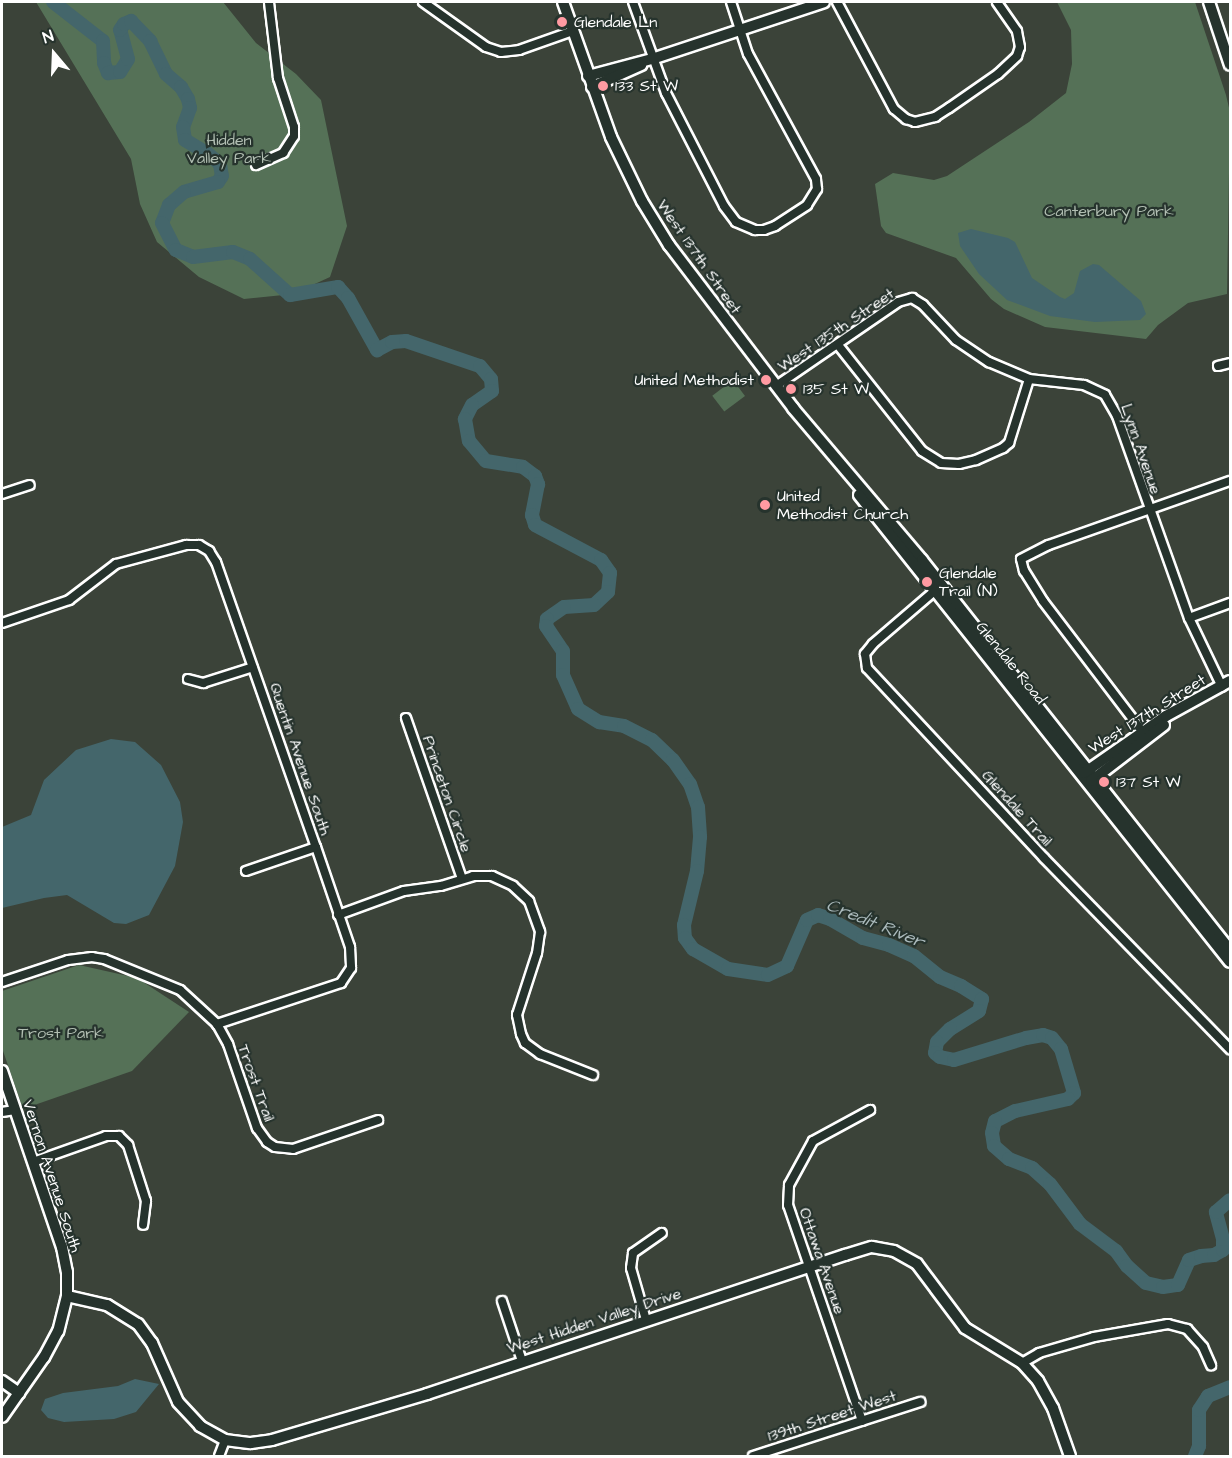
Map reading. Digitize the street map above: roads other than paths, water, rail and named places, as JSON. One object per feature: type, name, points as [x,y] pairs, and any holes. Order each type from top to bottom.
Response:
[{"type":"street","points":[[256,165],[283,153],[294,136],[291,117],[278,78],[269,2]]},
{"type":"street","points":[[423,2],[493,50],[519,50],[573,32]]},
{"type":"street","name":"West 137th Street","points":[[563,2],[592,87],[628,175],[653,222],[776,386],[843,469]]},
{"type":"street","points":[[633,2],[666,93],[730,215],[736,222],[755,230],[775,226],[807,205],[817,189],[816,179],[748,54],[731,2]]},
{"type":"street","points":[[588,76],[652,59],[824,2]]},
{"type":"street","points":[[837,2],[894,109],[906,119],[915,122],[935,117],[999,74],[1017,56],[1020,47],[1017,31],[997,2]]},
{"type":"street","points":[[1209,2],[1230,65]]},
{"type":"street","points":[[592,87],[621,76],[652,59]]},
{"type":"street","name":"West 135th Street","points":[[776,386],[898,303],[912,298]]},
{"type":"street","name":"Lynn Avenue","points":[[912,298],[918,300],[956,340],[974,354],[1029,379],[1084,385],[1105,394],[1117,416],[1148,509],[1189,618],[1226,684]]},
{"type":"street","points":[[838,345],[922,451],[941,463],[959,464],[976,460],[1009,443],[1029,379]]},
{"type":"street","points":[[1218,366],[1230,363]]},
{"type":"street","name":"Glendale Road","points":[[843,469],[856,491],[938,588],[1230,950]]},
{"type":"street","points":[[1146,736],[1043,601],[1024,571],[1021,560],[1048,545],[1230,481]]},
{"type":"street","points":[[2,494],[30,485]]},
{"type":"street","name":"Quentin Avenue South","points":[[2,623],[69,600],[116,564],[186,544],[204,547],[216,562],[350,947],[351,969],[341,983],[217,1024]]},
{"type":"street","name":"Glendale Trail","points":[[938,588],[873,644],[865,654],[867,668],[1044,858],[1230,1049]]},
{"type":"street","points":[[1189,618],[1230,603]]},
{"type":"street","points":[[188,679],[203,683],[253,667]]},
{"type":"street","name":"West 137th Street","points":[[1088,776],[1226,684]]},
{"type":"street","name":"Princeton Circle","points":[[406,718],[462,879]]},
{"type":"street","name":"Glendale Road","points":[[1088,776],[1230,963]]},
{"type":"street","points":[[246,871],[316,847]]},
{"type":"street","points":[[338,915],[404,891],[441,886],[482,875],[503,879],[529,901],[540,932],[537,953],[517,1015],[520,1034],[525,1043],[540,1054],[593,1075]]},
{"type":"street","points":[[2,982],[68,960],[104,959],[180,990],[194,1000],[217,1024]]},
{"type":"street","name":"Trost Trail","points":[[217,1024],[228,1044],[257,1128],[267,1142],[275,1147],[293,1149],[378,1120]]},
{"type":"street","name":"Vernon Avenue South","points":[[2,1071],[62,1247],[67,1272],[67,1296],[58,1330],[44,1357],[2,1418]]},
{"type":"street","points":[[2,1112],[15,1110]]},
{"type":"street","name":"Ottawa Avenue","points":[[862,1421],[788,1205],[789,1185],[813,1141],[870,1110]]},
{"type":"street","points":[[33,1162],[106,1136],[119,1137],[128,1145],[147,1202],[143,1225]]},
{"type":"street","points":[[646,1320],[631,1268],[633,1253],[662,1233]]},
{"type":"street","name":"West Hidden Valley Drive","points":[[225,1440],[251,1443],[272,1440],[427,1394],[522,1360],[873,1247],[894,1251],[916,1264],[948,1309],[971,1333],[1022,1363]]},
{"type":"street","points":[[67,1296],[106,1305],[138,1324],[153,1343],[178,1402],[200,1426],[225,1440],[219,1456]]},
{"type":"street","points":[[502,1301],[522,1360]]},
{"type":"street","points":[[1070,1456],[1053,1408],[1038,1381],[1022,1363],[1039,1353],[1094,1337],[1168,1324],[1186,1329],[1203,1347],[1211,1365]]},
{"type":"street","points":[[2,1381],[19,1393]]},
{"type":"street","name":"139th Street West","points":[[753,1456],[920,1402]]},
{"type":"water","points":[[971,229],[1008,238],[1015,242],[1032,278],[1065,299],[1074,293],[1080,271],[1093,264],[1099,265],[1141,301],[1146,314],[1140,320],[1095,322],[1050,316],[1007,300],[979,274],[960,246],[958,233]]},
{"type":"water","points":[[111,739],[135,742],[161,765],[180,802],[183,822],[175,866],[149,915],[126,924],[114,923],[67,895],[2,908],[2,827],[31,815],[44,780],[76,750]]},
{"type":"water","points":[[135,1379],[159,1384],[136,1412],[114,1419],[64,1422],[48,1418],[41,1410],[45,1399],[63,1393],[118,1386]]},
{"type":"waterway","name":"Credit River","points":[[53,2],[103,41],[104,63],[108,73],[120,72],[128,59],[120,30],[124,24],[131,21],[150,41],[166,74],[181,87],[188,99],[190,108],[183,127],[185,140],[220,164],[222,176],[218,182],[184,192],[169,205],[162,223],[176,250],[193,257],[233,252],[250,259],[290,295],[338,287],[348,298],[377,350],[392,342],[406,341],[480,366],[491,379],[492,391],[472,405],[465,419],[469,441],[486,461],[523,467],[535,476],[538,484],[532,515],[535,525],[601,560],[610,573],[608,592],[594,605],[564,607],[547,619],[546,626],[563,651],[563,675],[578,709],[599,722],[624,726],[652,740],[673,760],[690,784],[698,807],[700,837],[697,871],[684,925],[685,938],[693,949],[728,969],[768,975],[787,966],[807,920],[818,915],[830,919],[863,938],[889,945],[914,956],[940,977],[982,999],[979,1011],[950,1029],[937,1042],[935,1053],[940,1057],[954,1060],[1026,1038],[1043,1035],[1052,1038],[1061,1049],[1074,1093],[1068,1099],[1015,1111],[995,1121],[992,1133],[994,1146],[1009,1159],[1032,1168],[1050,1184],[1080,1224],[1116,1251],[1127,1266],[1146,1283],[1163,1287],[1178,1285],[1189,1260],[1214,1255],[1223,1250],[1223,1239],[1216,1212],[1230,1200]]},
{"type":"waterway","name":"Credit River","points":[[1195,1456],[1199,1446],[1199,1410],[1208,1396],[1230,1387]]},
{"type":"place","name":"Glendale Ln","points":[[562,22]]},
{"type":"place","name":"133 St W","points":[[603,86]]},
{"type":"place","name":"United Methodist","points":[[766,380]]},
{"type":"place","name":"135 St W","points":[[791,389]]},
{"type":"place","name":"United Methodist Church","points":[[765,505]]},
{"type":"place","name":"Glendale Trail (N)","points":[[927,582]]},
{"type":"place","name":"137 St W","points":[[1104,782]]},
{"type":"park label","name":"Hidden Valley Park","points":[[229,149]]},
{"type":"park label","name":"Canterbury Park","points":[[1109,211]]},
{"type":"park label","name":"Trost Park","points":[[61,1033]]}]
